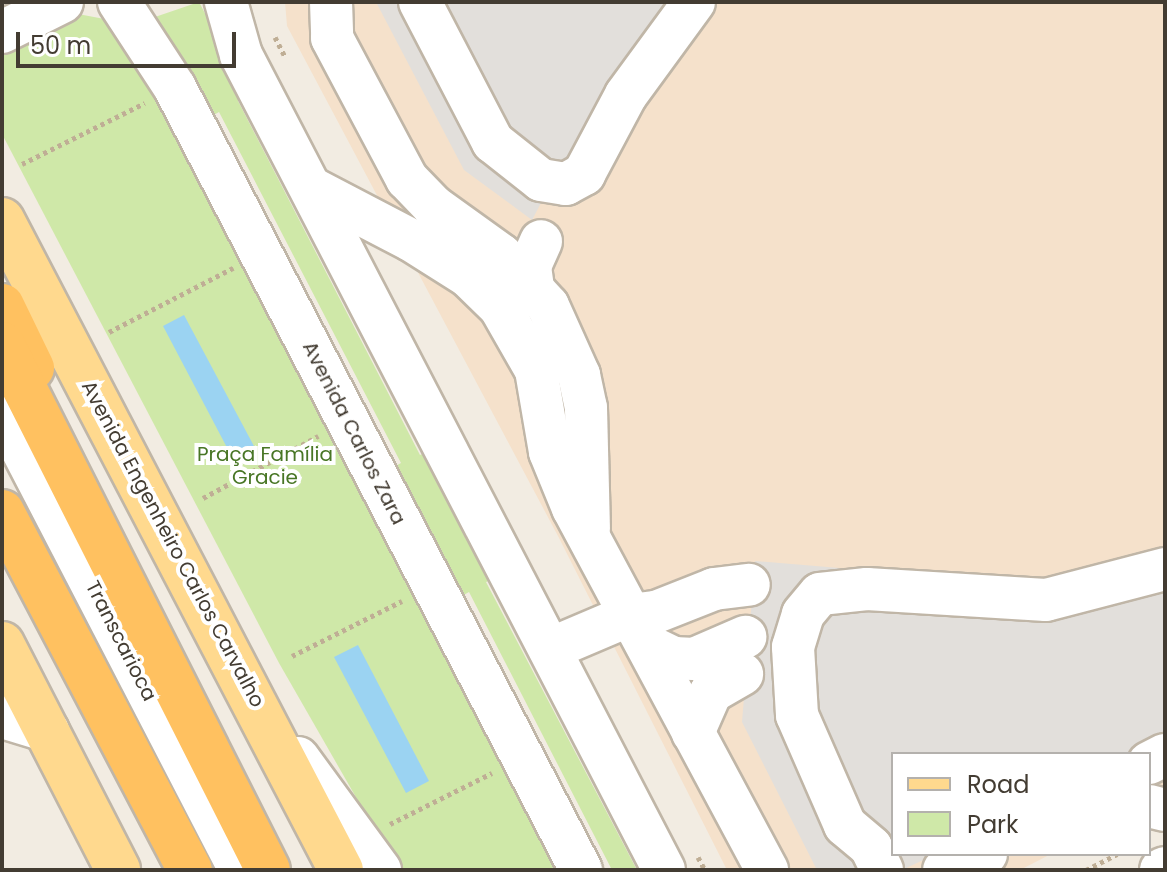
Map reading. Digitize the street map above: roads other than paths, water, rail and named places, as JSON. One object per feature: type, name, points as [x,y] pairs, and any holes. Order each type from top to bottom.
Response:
[{"type":"highway","points":[[2,306],[59,425],[74,478]]},
{"type":"highway","points":[[2,344],[74,478],[268,870]]},
{"type":"highway","points":[[2,512],[190,870]]},
{"type":"main road","name":"Avenida Engenheiro Carlos Carvalho","points":[[2,220],[341,870]]},
{"type":"main road","points":[[2,644],[118,870]]},
{"type":"street","points":[[2,32],[62,2]]},
{"type":"street","name":"Avenida Carlos Zara","points":[[119,2],[175,88],[581,870]]},
{"type":"street","points":[[226,2],[241,55],[664,870]]},
{"type":"street","points":[[331,2],[332,38],[407,179],[444,214],[501,255],[548,306],[579,375],[589,435],[585,502],[591,542]]},
{"type":"street","points":[[420,2],[493,142],[541,180],[566,184],[584,174],[626,95],[694,2]]},
{"type":"street","points":[[313,189],[446,262],[500,307],[536,370],[550,452],[591,542],[767,870]]},
{"type":"street","points":[[444,214],[476,214],[495,206]]},
{"type":"street","points":[[533,288],[530,266],[541,241]]},
{"type":"street","name":"Transcarioca","points":[[2,411],[240,870]]},
{"type":"street","name":"Transcarioca","points":[[2,471],[213,870]]},
{"type":"street","points":[[882,870],[871,847],[850,833],[801,732],[794,700],[796,638],[803,614],[820,594],[867,589],[1046,600],[1165,569]]},
{"type":"street","points":[[550,649],[638,630],[656,612],[714,589],[749,585]]},
{"type":"street","points":[[638,630],[674,658],[744,656],[704,700],[693,733]]},
{"type":"street","points":[[257,704],[380,870]]},
{"type":"street","points":[[2,717],[48,731]]},
{"type":"street","points":[[850,833],[891,834]]},
{"type":"street","points":[[902,856],[906,868],[913,870]]},
{"type":"street","points":[[944,870],[981,856]]},
{"type":"water","points":[[184,315],[255,448],[233,459],[163,326]]},
{"type":"water","points":[[358,645],[429,781],[406,793],[334,657]]},
{"type":"park label","name":"Praça Família Gracie","points":[[265,466]]}]
